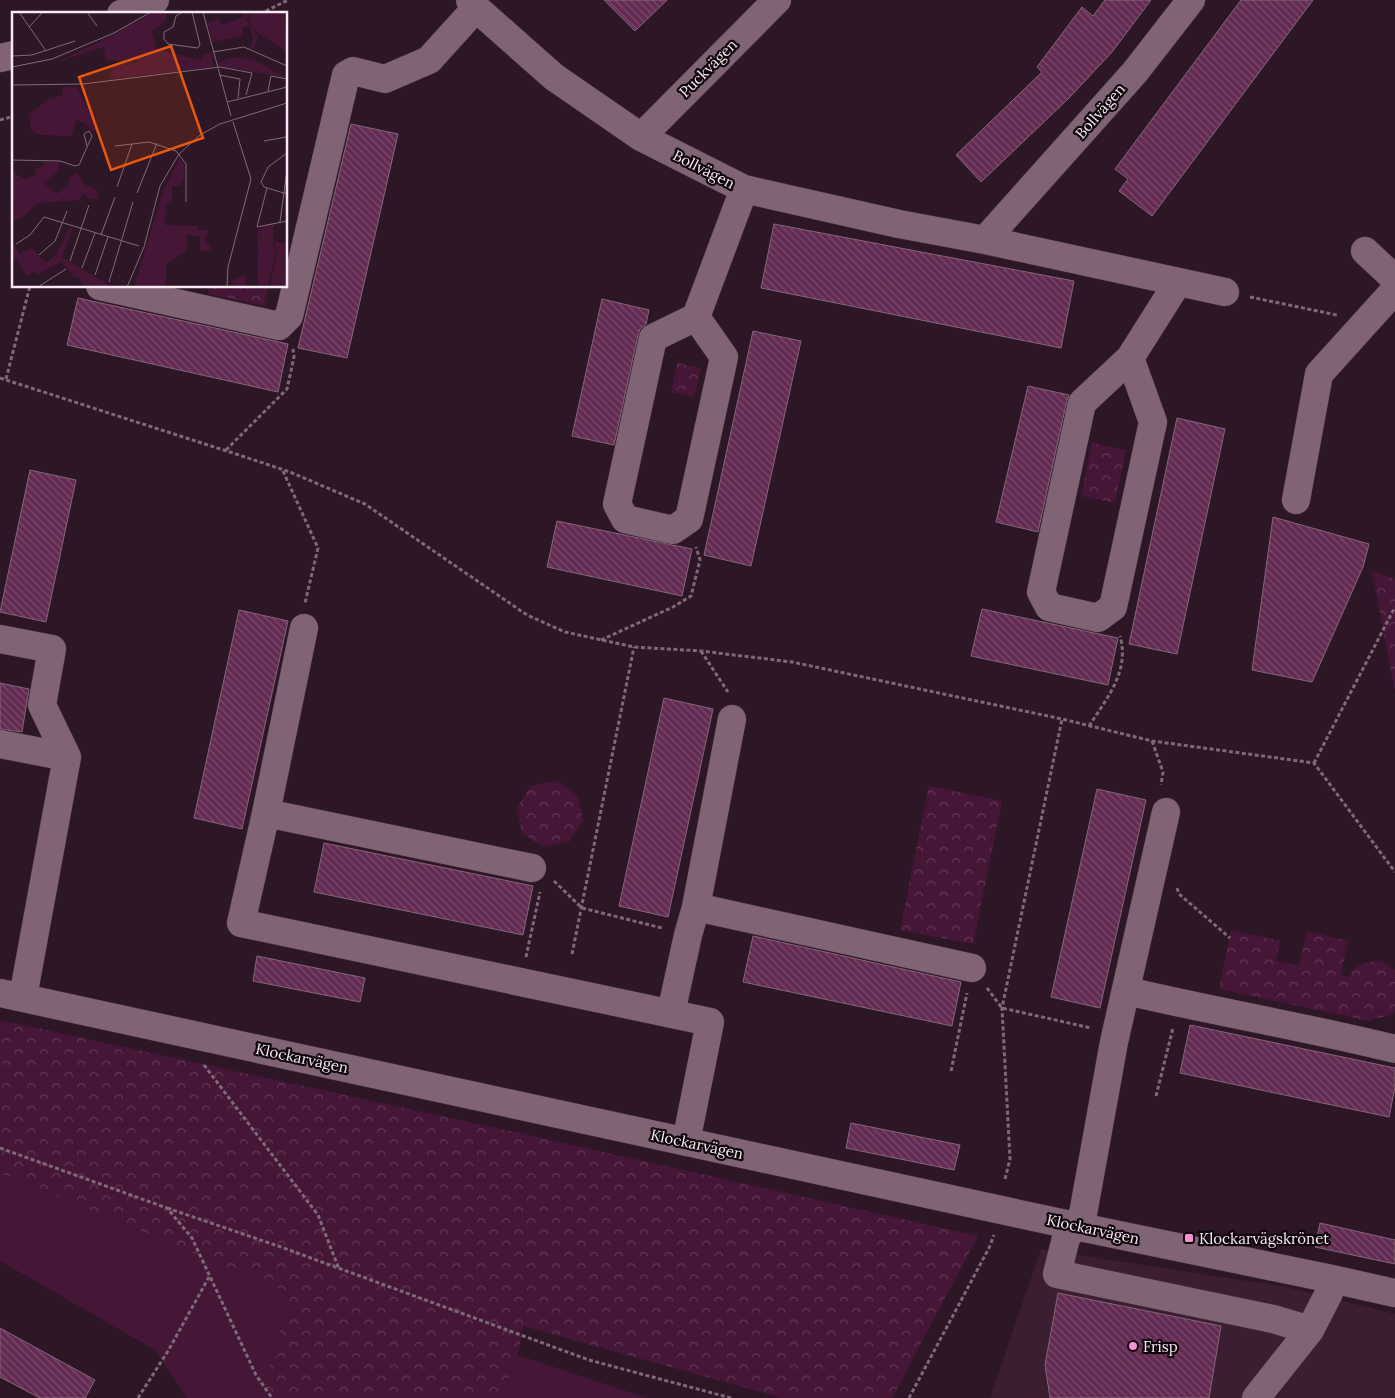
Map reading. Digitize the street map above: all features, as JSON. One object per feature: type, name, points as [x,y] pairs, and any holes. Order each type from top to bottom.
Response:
[{"type":"street","points":[[126,12],[156,0]]},
{"type":"street","name":"Puckvägen","points":[[641,137],[777,0]]},
{"type":"street","name":"Bollvägen","points":[[985,240],[1134,72],[1191,0]]},
{"type":"street","points":[[109,288],[279,326],[289,316],[346,75],[352,72],[385,79],[429,60],[473,4]]},
{"type":"street","name":"Bollvägen","points":[[473,4],[554,77],[641,137],[744,189],[899,224],[985,240],[1225,292]]},
{"type":"street","points":[[696,317],[724,357],[689,519],[673,530],[625,519],[617,504],[654,338],[696,317],[744,189]]},
{"type":"street","points":[[1364,251],[1395,279]]},
{"type":"street","points":[[1130,358],[1152,422],[1113,607],[1098,618],[1049,607],[1041,592],[1082,402],[1130,358],[1178,282]]},
{"type":"street","points":[[1296,500],[1319,374],[1395,290]]},
{"type":"street","points":[[304,628],[241,923],[710,1022],[686,1142]]},
{"type":"street","points":[[0,639],[52,650],[42,705],[67,756],[12,995]]},
{"type":"street","points":[[671,1014],[696,907],[732,719]]},
{"type":"street","points":[[0,744],[67,756]]},
{"type":"street","points":[[1166,812],[1116,1034],[1083,1214],[1066,1238],[1057,1274],[1273,1319],[1310,1330]]},
{"type":"street","points":[[266,813],[538,869]]},
{"type":"street","points":[[696,907],[972,968]]},
{"type":"street","points":[[1127,991],[1395,1049]]},
{"type":"street","name":"Klockarvägen","points":[[12,995],[1075,1226],[1395,1293]]},
{"type":"street","points":[[1256,1398],[1310,1330],[1329,1293],[1332,1279]]},
{"type":"path","points":[[264,12],[288,0]]},
{"type":"path","points":[[6,379],[29,288]]},
{"type":"path","points":[[1225,292],[1368,321]]},
{"type":"path","points":[[226,450],[287,389],[294,357],[289,316]]},
{"type":"path","points":[[0,378],[226,450],[282,470],[365,504],[527,616],[566,632],[634,647],[701,651],[792,662],[1062,719],[1152,741],[1314,763],[1395,872]]},
{"type":"path","points":[[282,470],[318,548],[301,618],[304,628]]},
{"type":"path","points":[[600,640],[673,607],[691,596],[700,560],[689,519]]},
{"type":"path","points":[[1089,726],[1117,684],[1124,648],[1113,607]]},
{"type":"path","points":[[1314,763],[1395,607]]},
{"type":"path","points":[[572,954],[634,647]]},
{"type":"path","points":[[701,651],[733,700],[732,719]]},
{"type":"path","points":[[1005,1179],[1010,1159],[1002,1008],[1062,719]]},
{"type":"path","points":[[1152,741],[1163,772],[1158,801],[1166,812]]},
{"type":"path","points":[[538,869],[582,908],[688,935]]},
{"type":"path","points":[[521,982],[538,869]]},
{"type":"path","points":[[1176,885],[1179,894],[1230,938]]},
{"type":"path","points":[[972,968],[1002,1008],[1116,1034]]},
{"type":"path","points":[[951,1071],[972,968]]},
{"type":"path","points":[[1156,1096],[1180,1004]]},
{"type":"path","points":[[198,1035],[196,1054],[318,1215],[339,1269]]},
{"type":"path","points":[[0,1148],[589,1360],[732,1398]]},
{"type":"path","points":[[167,1208],[192,1238],[256,1375],[272,1398]]},
{"type":"path","points":[[908,1398],[989,1248]]},
{"type":"path","points":[[138,1398],[168,1351],[210,1276]]},
{"type":"shaded area","points":[[1041,1249],[1286,1287],[1395,1314],[1395,1398],[990,1398]]},
{"type":"green space","points":[[209,288],[269,288],[265,306],[208,294]]},
{"type":"green space","points":[[677,363],[701,368],[694,397],[671,392]]},
{"type":"green space","points":[[1092,443],[1126,450],[1115,503],[1081,496]]},
{"type":"green space","points":[[1372,571],[1395,579],[1395,691],[1394,687]]},
{"type":"green space","points":[[557,781],[578,796],[583,821],[569,842],[543,847],[522,833],[517,807],[531,786]]},
{"type":"green space","points":[[929,786],[1002,801],[973,944],[900,930]]},
{"type":"green space","points":[[1231,930],[1280,941],[1276,961],[1299,966],[1307,931],[1348,941],[1341,975],[1349,977],[1357,965],[1380,960],[1395,970],[1395,1010],[1392,1015],[1369,1021],[1219,989]]},
{"type":"green space","points":[[0,1020],[519,1133],[978,1236],[892,1398],[782,1398],[523,1326],[518,1355],[501,1398],[261,1398],[290,1293],[0,1173]]},
{"type":"green space","points":[[0,1173],[290,1293],[261,1398],[187,1398],[155,1350],[0,1261]]},
{"type":"green space","points":[[518,1355],[647,1398],[501,1398]]},
{"type":"building","points":[[604,0],[667,0],[635,31]]},
{"type":"building","points":[[1105,0],[1151,0],[1112,52],[1069,98],[981,182],[956,155],[1042,72],[1037,67],[1082,7],[1093,16]]},
{"type":"building","points":[[1241,0],[1313,0],[1152,216],[1119,191],[1128,179],[1115,169]]},
{"type":"building","points":[[351,124],[398,134],[347,358],[298,348]]},
{"type":"building","points":[[774,224],[1074,281],[1061,348],[761,288]]},
{"type":"building","points":[[78,298],[288,344],[278,392],[67,345]]},
{"type":"building","points":[[602,299],[649,310],[646,324],[640,329],[638,335],[614,445],[572,436]]},
{"type":"building","points":[[753,331],[801,341],[751,566],[704,555]]},
{"type":"building","points":[[1028,386],[1069,395],[1038,532],[996,522]]},
{"type":"building","points":[[1177,418],[1225,429],[1177,654],[1129,644]]},
{"type":"building","points":[[30,470],[76,480],[46,622],[0,612]]},
{"type":"building","points":[[1273,517],[1369,544],[1363,567],[1312,682],[1252,670]]},
{"type":"building","points":[[557,521],[692,549],[682,596],[547,567]]},
{"type":"building","points":[[982,609],[1118,638],[1108,685],[971,656]]},
{"type":"building","points":[[239,610],[288,621],[242,829],[194,818]]},
{"type":"building","points":[[0,683],[29,689],[22,732],[0,729]]},
{"type":"building","points":[[664,698],[713,709],[668,917],[619,906]]},
{"type":"building","points":[[1097,789],[1146,800],[1100,1008],[1051,997]]},
{"type":"building","points":[[324,843],[533,886],[523,935],[314,892]]},
{"type":"building","points":[[753,936],[961,982],[952,1026],[743,982]]},
{"type":"building","points":[[257,956],[365,978],[360,1002],[253,981]]},
{"type":"building","points":[[1190,1025],[1395,1068],[1395,1087],[1389,1117],[1180,1073]]},
{"type":"building","points":[[851,1123],[960,1145],[954,1170],[846,1148]]},
{"type":"building","points":[[1320,1223],[1395,1240],[1395,1264],[1315,1247]]},
{"type":"building","name":"Frisp","points":[[1058,1293],[1221,1326],[1209,1398],[1050,1398],[1045,1365]]},
{"type":"building","points":[[0,1328],[95,1380],[85,1398],[40,1398],[0,1377]]},
{"type":"place","name":"Klockarvägskrönet","points":[[1189,1238]]},
{"type":"place","name":"Frisp","points":[[1133,1346]]}]
